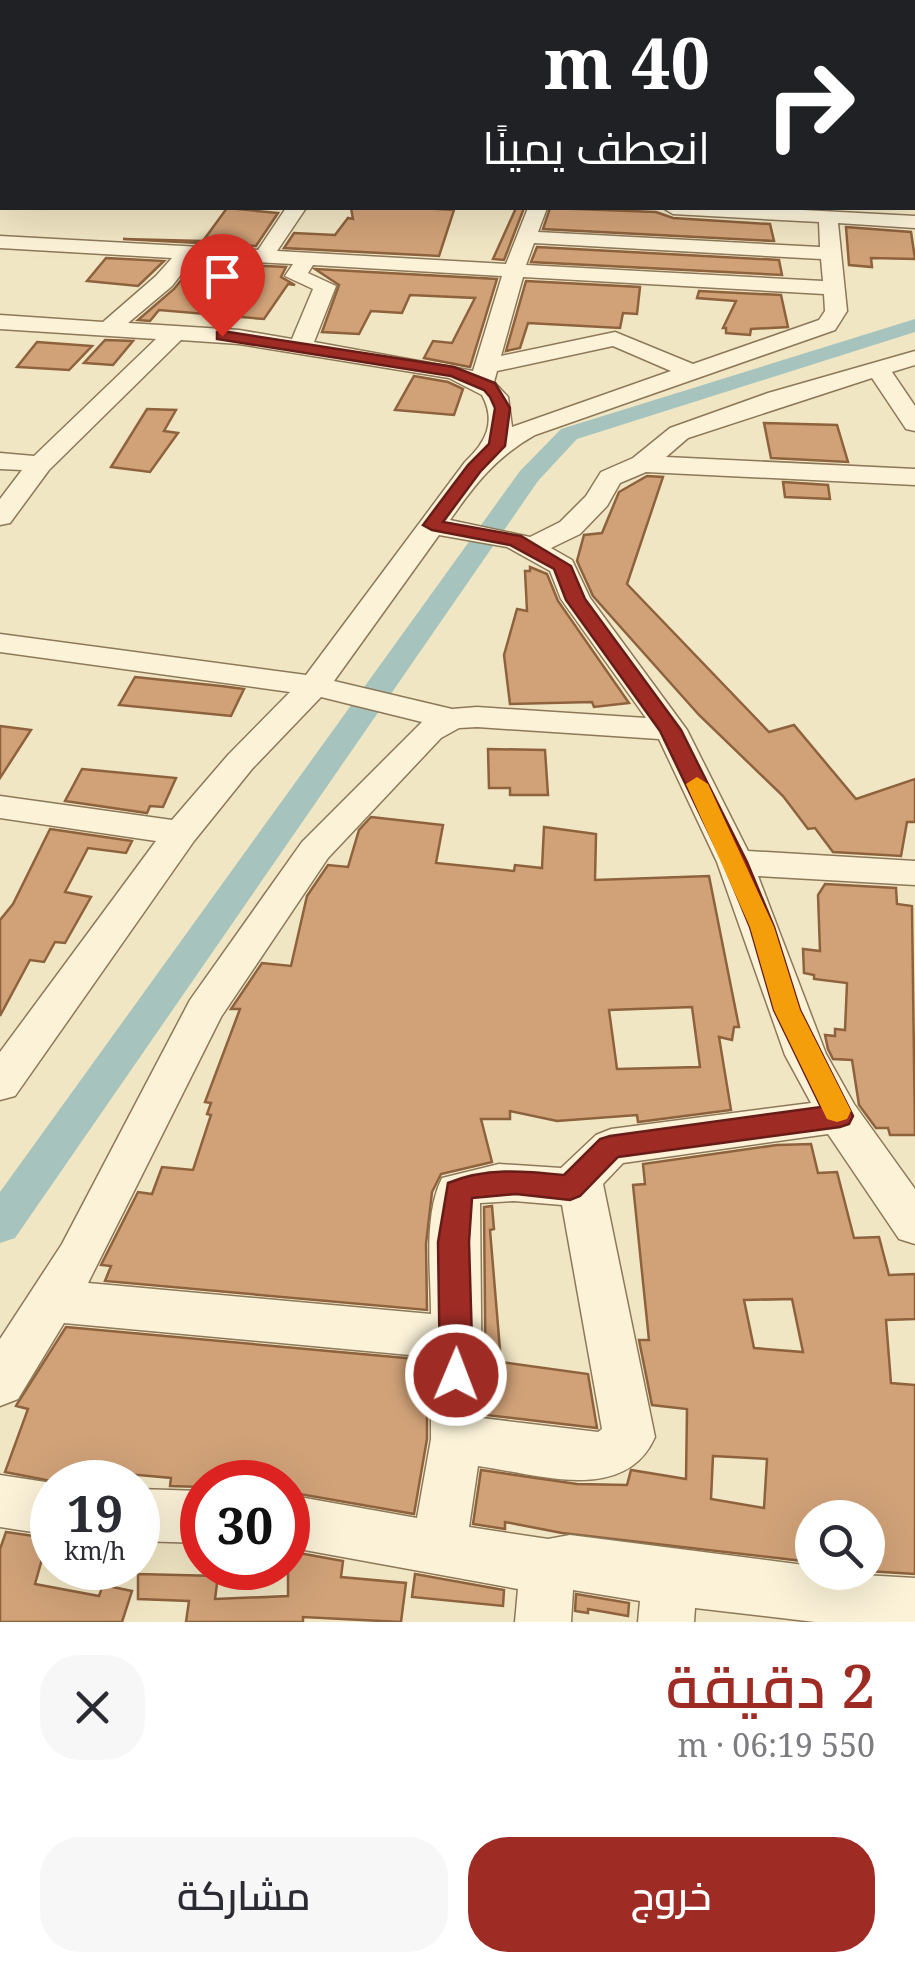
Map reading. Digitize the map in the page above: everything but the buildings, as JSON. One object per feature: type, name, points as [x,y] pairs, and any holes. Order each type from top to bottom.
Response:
[{"type":"street","points":[[264,256],[295,210]]},
{"type":"street","points":[[497,446],[502,408],[484,374],[514,270],[536,210]]},
{"type":"street","points":[[720,210],[915,222]]},
{"type":"street","points":[[0,1084],[182,833],[240,762],[322,688],[440,526],[474,468],[497,446],[526,430],[827,326],[836,311],[833,254],[815,214]]},
{"type":"street","points":[[528,237],[833,254]]},
{"type":"street","points":[[0,242],[836,288]]},
{"type":"street","points":[[106,331],[164,282],[187,253]]},
{"type":"street","points":[[301,346],[325,286],[296,276],[308,258]]},
{"type":"street","points":[[0,322],[301,346],[484,374],[615,339],[693,372]]},
{"type":"street","points":[[0,517],[40,464],[174,334]]},
{"type":"street","points":[[521,544],[570,528],[597,500],[610,478],[642,464],[680,433],[777,398],[915,358]]},
{"type":"street","points":[[880,370],[915,424]]},
{"type":"street","points":[[0,460],[40,464]]},
{"type":"street","points":[[642,464],[915,477]]},
{"type":"street","points":[[440,526],[521,544],[562,566],[576,600],[671,730],[762,927],[787,1010],[840,1116],[912,1216]]},
{"type":"street","points":[[0,672],[9,644],[322,688],[452,719],[489,717],[671,730]]},
{"type":"street","points":[[0,1383],[78,1258],[204,1010],[315,850],[417,741],[452,719]]},
{"type":"street","points":[[0,807],[182,833]]},
{"type":"street","points":[[735,862],[915,873]]},
{"type":"street","points":[[438,1549],[457,1439],[454,1242],[458,1191],[516,1182],[570,1188],[610,1147],[840,1116]]},
{"type":"street","points":[[457,1439],[599,1457],[614,1452],[629,1437],[579,1178]]},
{"type":"street","points":[[51,1301],[458,1338]]},
{"type":"street","points":[[0,1501],[30,1506]]},
{"type":"street","points":[[310,1524],[548,1566],[570,1562],[664,1610],[785,1588],[832,1610],[915,1606]]},
{"type":"street","points":[[543,1622],[548,1566]]},
{"type":"waterway","points":[[0,1225],[529,476],[569,434],[915,325]]},
{"type":"slow traffic","points":[[697,784],[762,927],[787,1010],[806,1055],[837,1111]]},
{"type":"route","points":[[222,336],[410,362],[454,372],[490,387],[502,408],[497,446],[474,468],[432,525],[515,540],[562,566],[576,600],[671,730],[762,927],[787,1010],[806,1055],[840,1116],[610,1147],[570,1188],[516,1182],[458,1191],[454,1242],[456,1375]]}]
